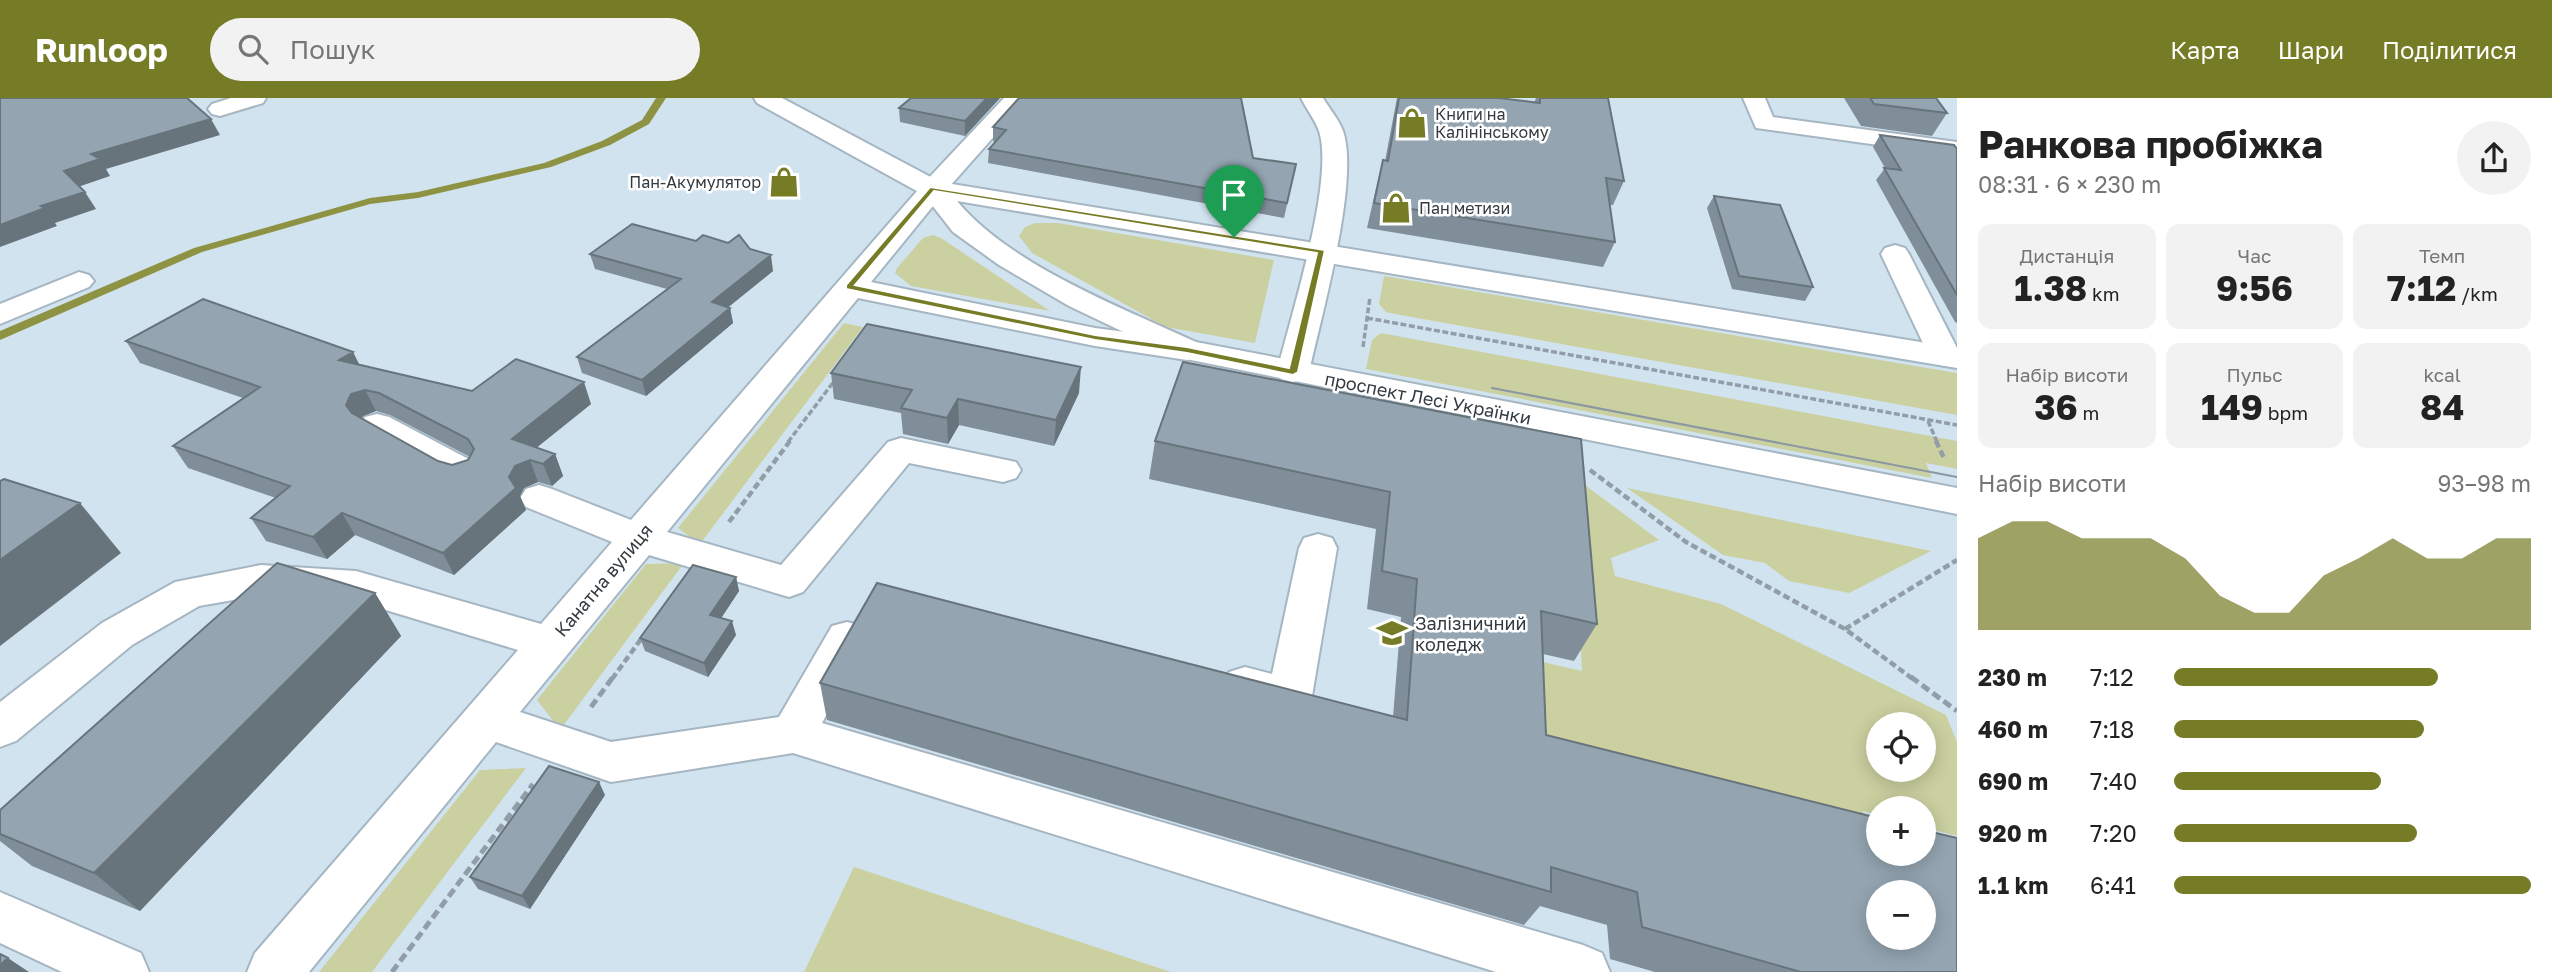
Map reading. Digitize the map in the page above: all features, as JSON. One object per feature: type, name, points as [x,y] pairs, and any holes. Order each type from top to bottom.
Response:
[{"type":"main road","points":[[220,109],[255,98]]},
{"type":"main road","points":[[765,98],[933,189],[1322,251],[1951,357]]},
{"type":"main road","points":[[1293,372],[1322,251],[1335,169],[1331,131],[1312,98]]},
{"type":"main road","points":[[1754,98],[1764,123],[1957,149]]},
{"type":"main road","name":"Канатна вулиця","points":[[274,972],[1006,100]]},
{"type":"main road","name":"проспект Лесі Українки","points":[[933,189],[963,226],[1009,258],[1080,300],[1187,350],[1957,501]]},
{"type":"main road","points":[[1895,254],[1951,357]]},
{"type":"main road","points":[[0,316],[79,281]]},
{"type":"main road","points":[[849,287],[1095,337],[1187,350]]},
{"type":"main road","points":[[377,425],[463,472]]},
{"type":"main road","points":[[538,498],[638,538],[789,582],[901,450],[1003,471]]},
{"type":"main road","points":[[1210,675],[1290,696],[1318,548]]},
{"type":"main road","points":[[0,728],[117,635],[189,593],[261,580],[356,586],[550,643]]},
{"type":"main road","points":[[793,734],[863,609]]},
{"type":"main road","points":[[486,720],[611,762],[793,734],[1584,972]]},
{"type":"main road","points":[[0,918],[122,972]]},
{"type":"path","points":[[1362,356],[1371,286]]},
{"type":"path","points":[[1367,318],[1957,425]]},
{"type":"path","points":[[1928,420],[1947,465]]},
{"type":"path","points":[[1587,467],[1686,542],[1844,629],[1957,710]]},
{"type":"path","points":[[1844,629],[1957,560]]},
{"type":"green space","points":[[1035,223],[1058,223],[1274,260],[1255,343],[1166,327],[1032,253],[1019,236],[1025,227]]},
{"type":"green space","points":[[933,235],[1050,311],[911,286],[895,273],[897,268],[923,238]]},
{"type":"green space","points":[[1384,276],[1957,373],[1957,415],[1386,312],[1379,304]]},
{"type":"green space","points":[[844,323],[863,327],[700,544],[678,528]]},
{"type":"green space","points":[[1381,333],[1957,441],[1957,469],[1926,463],[1932,478],[1366,369],[1372,340]]},
{"type":"green space","points":[[1572,479],[1578,480],[1659,540],[1611,558],[1615,576],[1721,604],[1946,715],[1957,742],[1957,836],[1936,830],[1936,796],[1866,796],[1866,812],[1863,811],[1866,823],[1866,852],[1532,762],[1530,659],[1582,671]]},
{"type":"green space","points":[[1627,488],[1931,551],[1849,593],[1789,581],[1765,563],[1723,555]]},
{"type":"green space","points":[[684,563],[560,730],[537,700],[646,564]]},
{"type":"green space","points":[[526,768],[372,972],[319,972],[480,770]]},
{"type":"green space","points":[[854,867],[1171,972],[804,972]]},
{"type":"building","points":[[0,98],[187,98],[211,119],[91,154],[100,159],[64,171],[85,192],[41,206],[45,208],[0,225]]},
{"type":"building","points":[[911,98],[987,98],[965,121],[899,108]]},
{"type":"building","points":[[1019,98],[1241,98],[1253,158],[1296,164],[1287,203],[989,149],[1006,130],[993,127]]},
{"type":"building","points":[[1399,98],[1499,98],[1540,103],[1540,98],[1608,98],[1624,181],[1606,178],[1615,242],[1374,203],[1383,160],[1388,161]]},
{"type":"building","points":[[1870,98],[1936,98],[1947,113],[1874,104]]},
{"type":"building","points":[[1880,135],[1954,145],[1957,149],[1957,295],[1884,168],[1901,170]]},
{"type":"building","points":[[1714,196],[1780,205],[1813,287],[1739,276]]},
{"type":"building","points":[[632,224],[696,241],[703,235],[728,243],[739,235],[750,249],[771,255],[712,302],[730,308],[642,380],[577,357],[681,279],[590,254]]},
{"type":"building","points":[[203,299],[353,352],[339,360],[472,391],[516,359],[584,382],[512,439],[555,454],[543,464],[530,460],[515,466],[509,477],[516,488],[443,553],[342,513],[313,537],[251,518],[290,486],[173,446],[260,387],[126,341]],"holes":[[[365,390],[379,393],[468,439],[474,449],[468,460],[452,465],[438,461],[352,413],[346,405],[351,394]]]},
{"type":"building","points":[[867,324],[1081,367],[1056,420],[958,399],[947,418],[901,408],[912,390],[831,373]]},
{"type":"building","points":[[1183,362],[1581,439],[1597,624],[1541,611],[1546,735],[1866,815],[1866,866],[1936,866],[1936,833],[1957,838],[1957,972],[1801,972],[1642,927],[1637,892],[1551,867],[1551,892],[820,683],[877,583],[1407,720],[1417,579],[1382,571],[1390,492],[1155,441]]},
{"type":"building","points":[[4,479],[80,503],[0,560],[0,481]]},
{"type":"building","points":[[277,563],[375,593],[94,873],[0,834],[0,810]]},
{"type":"building","points":[[693,565],[736,577],[710,615],[732,621],[704,663],[640,638]]},
{"type":"building","points":[[549,766],[599,782],[522,896],[470,877]]},
{"type":"building","points":[[0,954],[8,958],[0,965]]},
{"type":"waterway","points":[[0,336],[198,250],[370,201],[418,195],[547,165],[606,143],[646,122],[661,98]]},
{"type":"tram line","points":[[1492,388],[1957,477]]},
{"type":"place","name":"Книги на Калінінському","points":[[1412,123]]},
{"type":"place","name":"Пан-Акумулятор","points":[[784,182]]},
{"type":"place","name":"Пан метизи","points":[[1396,208]]},
{"type":"place","name":"Залізничний коледж","points":[[1392,633]]},
{"type":"route","points":[[933,189],[1234,237],[1322,251],[1293,372],[1187,350],[1095,337],[849,287],[933,189]]}]
